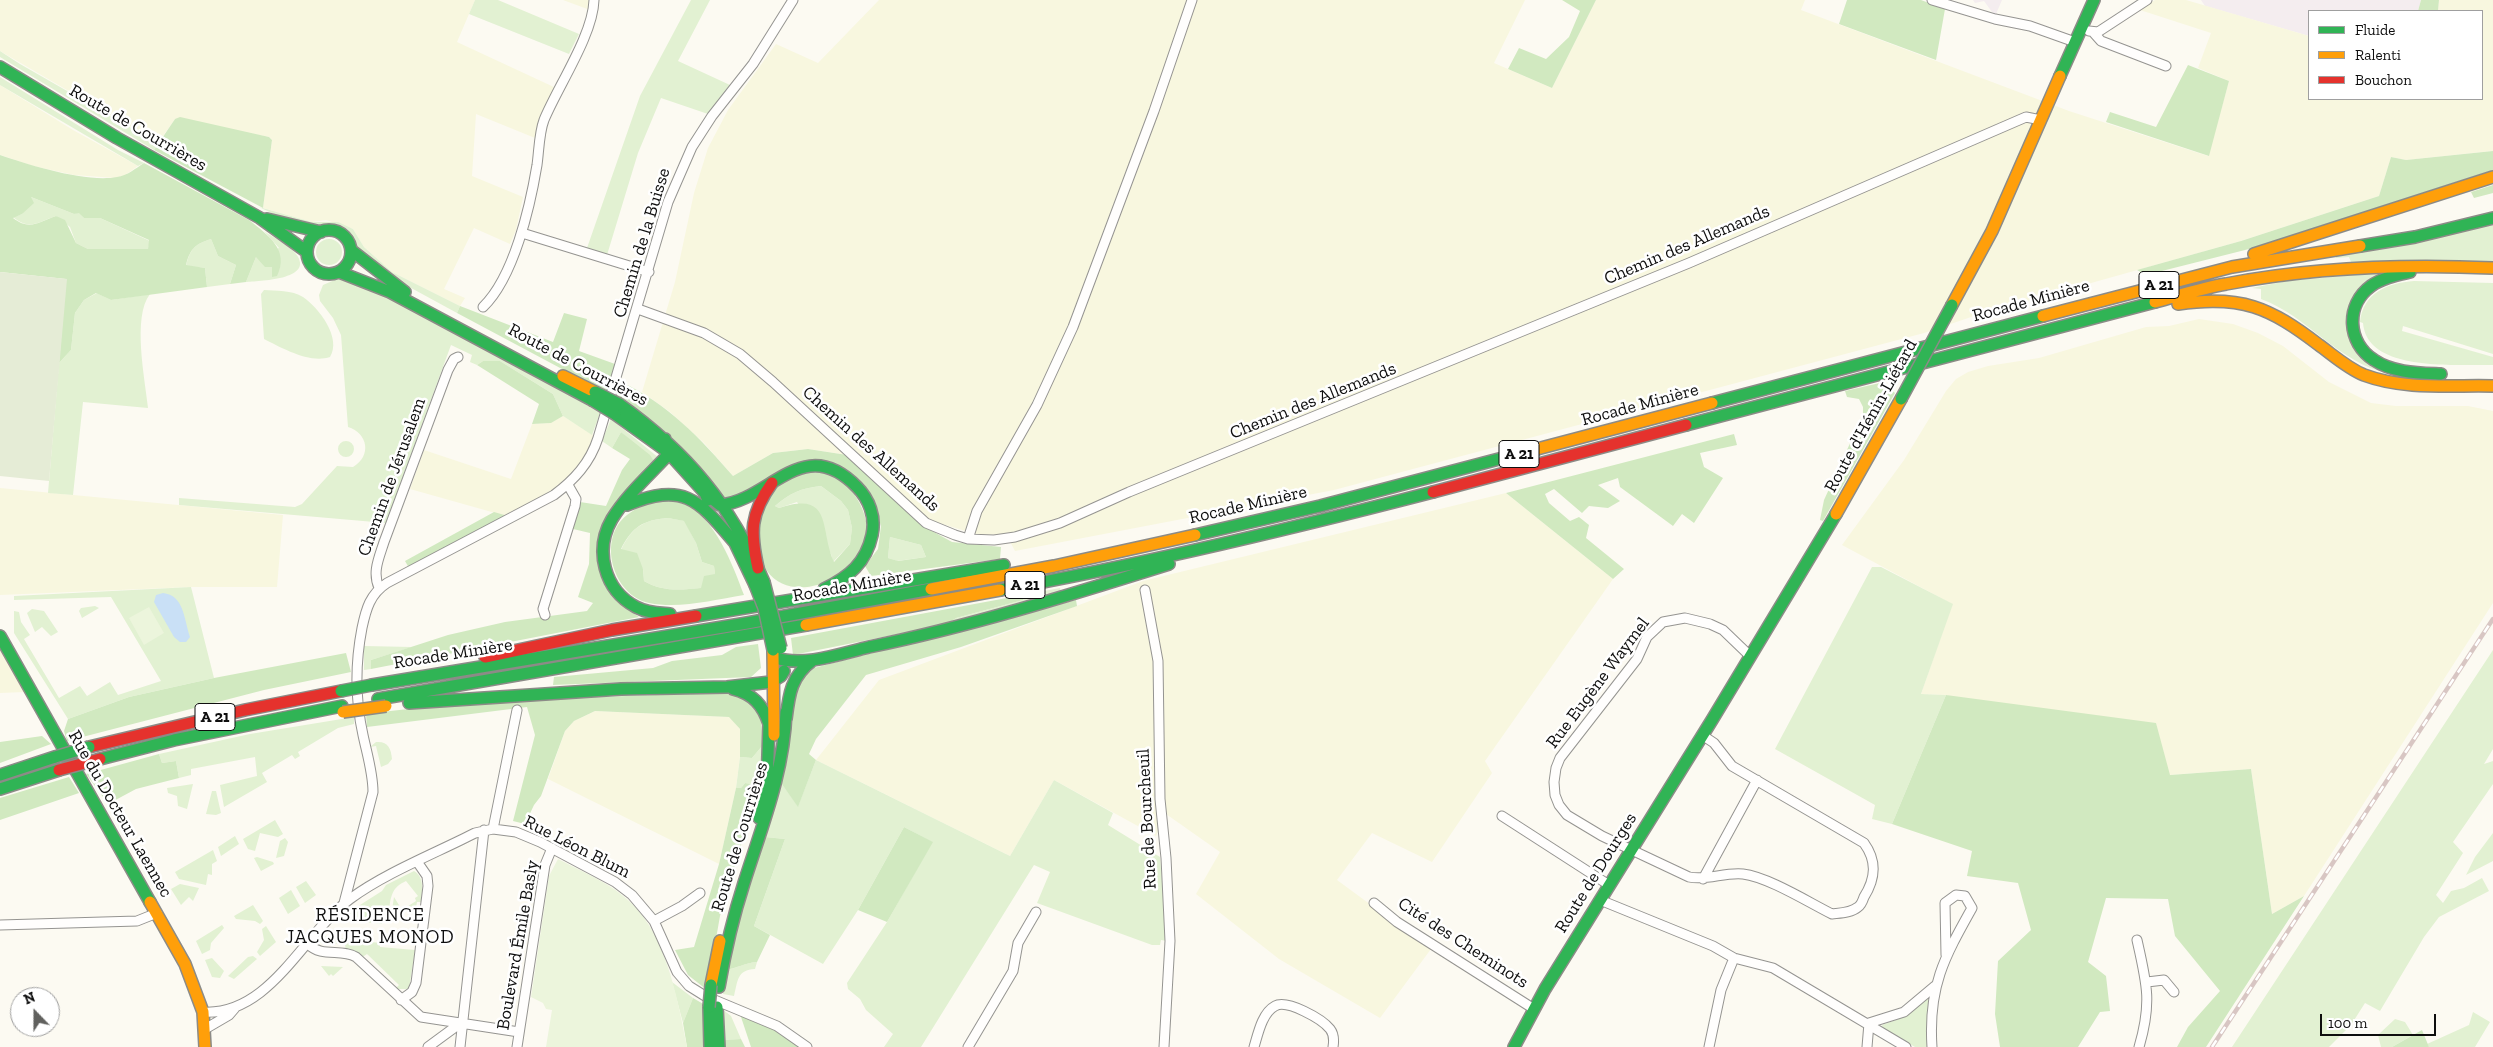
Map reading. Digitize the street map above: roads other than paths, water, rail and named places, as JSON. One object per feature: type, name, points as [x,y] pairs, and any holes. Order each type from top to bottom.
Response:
[{"type":"main road","name":"Route d'Hénin-Liétard","points":[[1712,720],[1825,533],[1901,399],[1992,231],[2094,0]]},
{"type":"main road","name":"Route de Courrières","points":[[0,67],[117,138],[260,218],[307,252]]},
{"type":"main road","points":[[2155,286],[2193,270],[2316,236],[2493,177]]},
{"type":"main road","name":"Route de Courrières","points":[[260,218],[322,232]]},
{"type":"main road","name":"Rocade Minière","points":[[0,775],[90,747],[245,710],[372,685],[747,623],[1045,568],[1165,542],[1320,506],[2155,286],[2249,264],[2415,237],[2493,218]]},
{"type":"main road","points":[[334,230],[346,237],[352,250],[349,263],[339,272],[326,274],[320,272],[310,263],[307,252],[310,241],[322,232],[334,230]]},
{"type":"main road","name":"Route de Courrières","points":[[352,250],[395,286],[434,309],[617,409],[646,422],[666,439],[698,472],[724,506],[758,568],[759,583],[777,649],[784,666],[786,719],[783,755],[776,788],[730,930],[715,986]]},
{"type":"main road","points":[[2439,266],[2388,278],[2366,290],[2353,310],[2352,325],[2356,340],[2362,350],[2374,360],[2398,370],[2493,376]]},
{"type":"main road","name":"Rocade Minière","points":[[0,789],[100,759],[174,740],[262,721],[382,702],[1056,580],[1326,520],[2103,314],[2224,284],[2333,269],[2439,266],[2493,268]]},
{"type":"main road","name":"Route de Courrières","points":[[339,272],[390,292],[594,396]]},
{"type":"main road","points":[[2103,314],[2122,316],[2163,306],[2205,300],[2247,303],[2261,307],[2285,320],[2347,366],[2378,380],[2493,386]]},
{"type":"main road","name":"Route de Courrières","points":[[617,409],[668,452],[705,493],[759,583]]},
{"type":"main road","points":[[666,439],[668,452],[665,458],[621,508],[608,528],[604,550],[606,571],[616,592],[638,610],[663,615],[699,616]]},
{"type":"main road","points":[[705,493],[715,503],[724,506],[741,500],[777,477],[802,467],[818,466],[828,468],[855,484],[864,496],[873,517],[873,540],[870,552],[853,574],[828,588],[791,600]]},
{"type":"main road","points":[[758,568],[751,526],[760,500],[777,477]]},
{"type":"main road","points":[[621,508],[642,498],[661,493],[688,497],[706,508],[736,544]]},
{"type":"main road","points":[[382,702],[621,689],[727,687],[774,680],[784,666],[946,631],[1006,615],[1154,569],[1326,520]]},
{"type":"main road","points":[[372,685],[431,668],[540,644],[1147,541],[1165,542]]},
{"type":"main road","name":"Rue du Docteur Laennec","points":[[0,636],[185,964],[202,1012],[205,1029],[205,1047]]},
{"type":"main road","name":"Route de Courrières","points":[[710,1047],[718,945],[767,786],[775,725],[774,680],[777,649]]},
{"type":"main road","points":[[786,719],[793,678],[799,670],[815,659]]},
{"type":"main road","points":[[727,687],[745,691],[758,701],[767,714],[769,724],[767,786]]},
{"type":"main road","name":"Route de Dourges","points":[[1514,1047],[1534,1009],[1609,885],[1712,720]]},
{"type":"main road","name":"Route de Courrières","points":[[713,1007],[719,1047]]},
{"type":"street","points":[[483,307],[490,300],[522,233],[536,168],[543,122],[584,35],[594,10],[594,0]]},
{"type":"street","name":"Chemin de la Buisse","points":[[379,588],[539,504],[568,485],[582,468],[595,447],[638,309],[668,202],[692,147],[712,116],[753,64],[793,0]]},
{"type":"street","points":[[968,539],[976,510],[1037,405],[1073,327],[1154,111],[1192,0]]},
{"type":"street","points":[[1932,0],[1995,19],[2030,26],[2076,42]]},
{"type":"street","points":[[2093,32],[2098,32],[2147,0]]},
{"type":"street","points":[[2082,27],[2093,32],[2101,41],[2166,66]]},
{"type":"street","name":"Chemin des Allemands","points":[[638,309],[704,333],[740,354],[926,523],[968,539],[994,540],[1015,538],[1060,523],[1129,492],[1679,267],[2026,117],[2041,120]]},
{"type":"street","points":[[522,233],[648,272]]},
{"type":"street","name":"Chemin de Jérusalem","points":[[379,588],[375,578],[376,568],[384,542],[448,370],[454,359],[458,357]]},
{"type":"street","points":[[545,615],[543,609],[575,506],[576,499],[568,485]]},
{"type":"street","points":[[344,904],[373,792],[373,779],[361,726],[356,672],[365,614],[369,602],[379,588]]},
{"type":"street","name":"Rue de Bourcheuil","points":[[1144,590],[1158,661],[1160,798],[1167,867],[1170,941],[1164,1047]]},
{"type":"street","name":"Rue Eugène Waymel","points":[[1703,879],[1689,877],[1581,825],[1559,806],[1555,795],[1554,782],[1560,758],[1634,665],[1654,629],[1663,622],[1685,618],[1710,624],[1723,630],[1750,656]]},
{"type":"street","points":[[460,1047],[489,829],[517,710]]},
{"type":"street","points":[[1702,735],[1714,743],[1732,766],[1864,843],[1871,853],[1874,871],[1870,888],[1858,907],[1845,913],[1832,914],[1760,879],[1745,874],[1736,873],[1703,879]]},
{"type":"street","points":[[1703,879],[1757,780]]},
{"type":"street","points":[[1502,816],[1609,885]]},
{"type":"street","points":[[202,1012],[219,1012],[235,1007],[276,977],[344,904],[374,884],[489,829]]},
{"type":"street","name":"Rue Léon Blum","points":[[489,829],[516,832],[552,848],[615,882],[632,894],[654,920],[677,972],[689,986],[706,996],[777,1026],[807,1047]]},
{"type":"street","name":"Boulevard Émile Basly","points":[[517,1047],[545,864],[552,848]]},
{"type":"street","points":[[401,1000],[415,988],[420,951],[428,886],[426,876],[418,863]]},
{"type":"street","points":[[654,920],[682,906],[700,893]]},
{"type":"street","points":[[1932,1047],[1930,1024],[1934,986],[1946,954],[1972,908],[1965,896],[1956,895],[1945,903],[1946,954]]},
{"type":"street","points":[[1600,900],[1713,946],[1734,958],[1773,968],[1906,1047]]},
{"type":"street","name":"Cité des Cheminots","points":[[1374,903],[1398,922],[1534,1009]]},
{"type":"street","points":[[968,1047],[1013,970],[1018,943],[1036,912]]},
{"type":"street","points":[[0,925],[137,921],[156,913]]},
{"type":"street","points":[[2137,940],[2147,982],[2148,1004],[2146,1024],[2139,1047]]},
{"type":"street","points":[[308,944],[320,952],[353,955],[421,1017],[519,1032]]},
{"type":"street","points":[[1709,1047],[1721,990],[1734,958]]},
{"type":"street","points":[[2147,982],[2164,980],[2174,992]]},
{"type":"street","points":[[1868,1023],[1904,1012],[1934,986]]},
{"type":"street","points":[[1254,1047],[1265,1017],[1274,1006],[1282,1004],[1292,1005],[1329,1028],[1333,1036],[1333,1047]]},
{"type":"street","points":[[205,1029],[230,1015],[235,1007]]},
{"type":"street","points":[[428,1047],[462,1022]]},
{"type":"street","points":[[1867,1047],[1868,1023]]},
{"type":"water","points":[[163,593],[175,598],[182,609],[190,637],[186,642],[180,642],[174,637],[154,602],[156,595]]},
{"type":"railway","points":[[2212,1047],[2493,619]]},
{"type":"district","name":"RÉSIDENCE JACQUES MONOD","points":[[370,927]]}]
